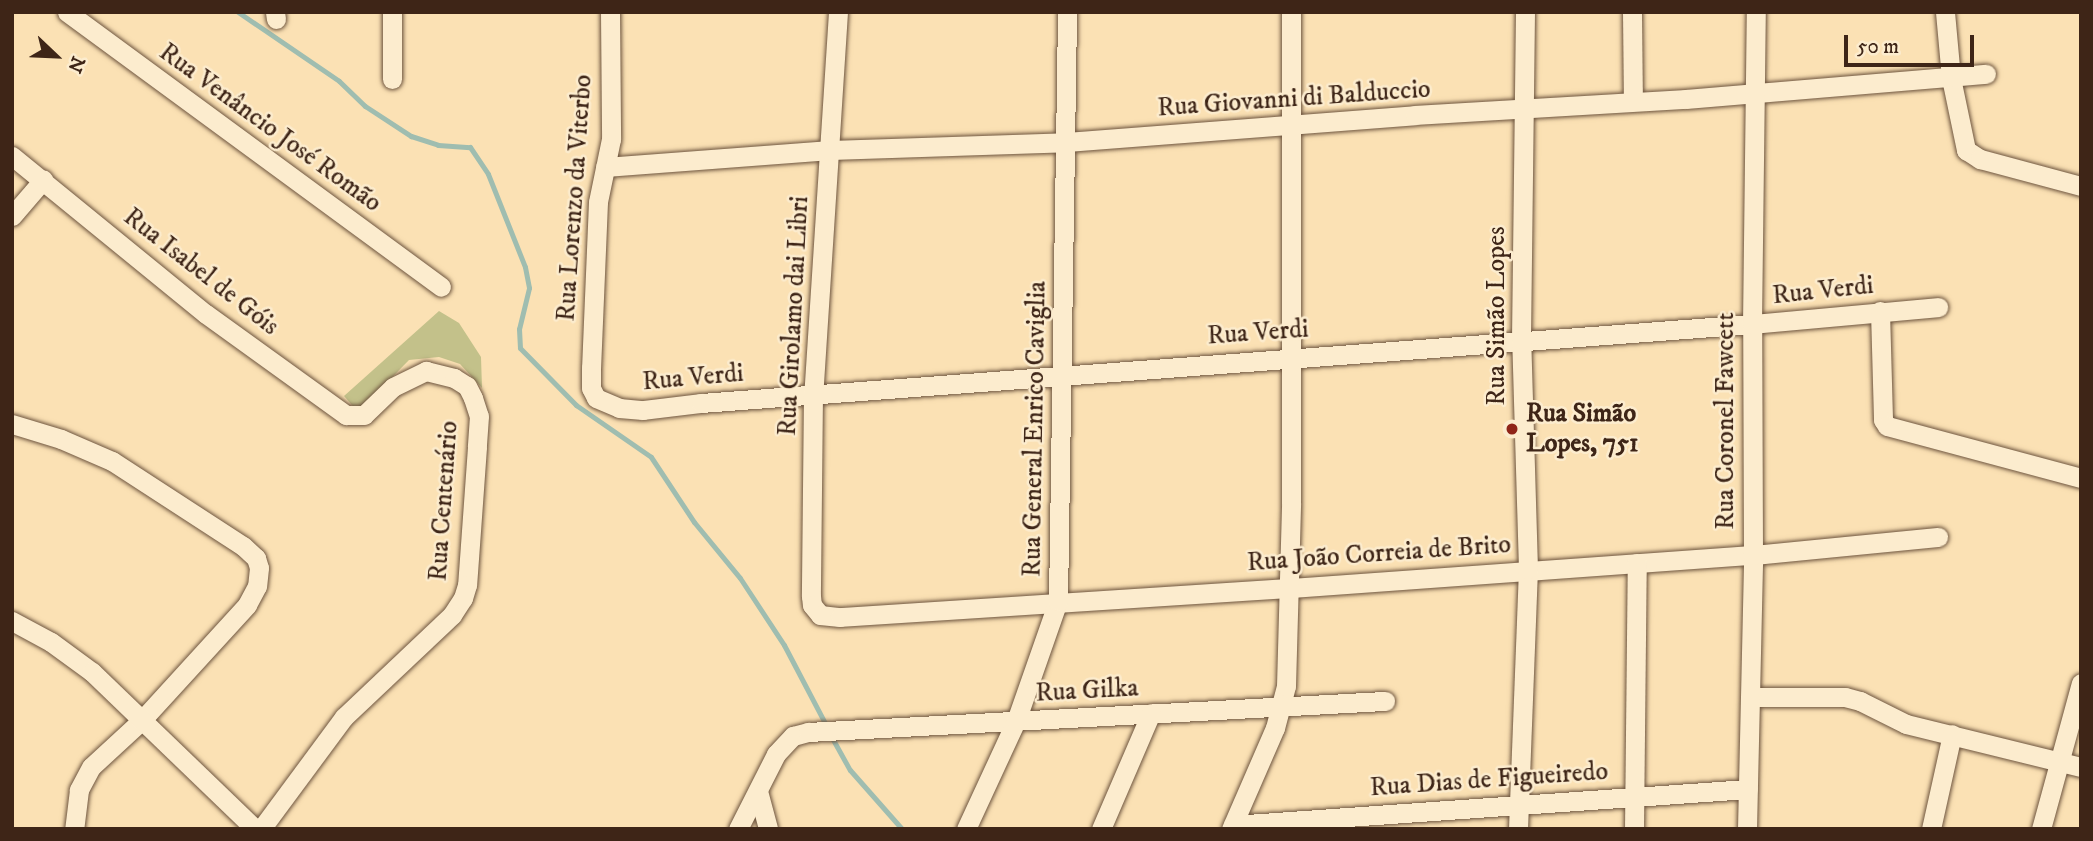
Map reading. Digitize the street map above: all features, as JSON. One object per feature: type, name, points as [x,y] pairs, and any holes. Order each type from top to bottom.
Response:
[{"type":"street","name":"Rua Venâncio José Romão","points":[[67,12],[441,287]]},
{"type":"street","points":[[392,12],[392,79]]},
{"type":"street","name":"Rua Lorenzo da Viterbo","points":[[591,388],[598,202],[611,139],[610,12]]},
{"type":"street","name":"Rua Girolamo dai Libri","points":[[824,617],[814,611],[811,596],[813,394],[838,12]]},
{"type":"street","name":"Rua General Enrico Caviglia","points":[[966,829],[1016,721],[1058,601],[1067,12]]},
{"type":"street","points":[[1232,827],[1283,706],[1290,587],[1292,12]]},
{"type":"street","name":"Rua Simão Lopes","points":[[1518,829],[1528,569],[1521,339],[1525,12]]},
{"type":"street","points":[[1632,12],[1633,101]]},
{"type":"street","name":"Rua Coronel Fawcett","points":[[1748,829],[1753,555],[1752,324],[1756,12]]},
{"type":"street","points":[[1945,12],[1951,78],[1963,145],[1970,154],[2081,186]]},
{"type":"street","name":"Rua Giovanni di Balduccio","points":[[605,167],[830,150],[1066,142],[1291,124],[1523,111],[1951,78],[1966,73],[1986,74]]},
{"type":"street","name":"Rua Isabel de Góis","points":[[12,156],[206,314],[328,404],[346,415],[364,415]]},
{"type":"street","points":[[12,216],[43,180]]},
{"type":"street","name":"Rua Verdi","points":[[591,388],[596,398],[604,403],[643,410],[1062,374],[1752,324],[1938,307]]},
{"type":"street","points":[[1880,312],[1882,420],[1887,426],[2081,478]]},
{"type":"street","name":"Rua Centenário","points":[[261,829],[344,717],[452,615],[467,586],[478,416],[467,386],[440,373],[426,371],[407,377],[364,415]]},
{"type":"street","points":[[12,424],[61,439],[112,461],[256,558],[259,578],[253,597],[142,720],[90,767],[79,790],[74,829]]},
{"type":"street","name":"Rua João Correia de Brito","points":[[824,617],[1753,555],[1938,537]]},
{"type":"street","points":[[1634,829],[1637,562]]},
{"type":"street","points":[[12,621],[51,642],[92,672],[255,829]]},
{"type":"street","points":[[2040,829],[2081,683]]},
{"type":"street","points":[[1751,697],[1845,697],[1860,701],[1906,724],[2081,767]]},
{"type":"street","name":"Rua Gilka","points":[[758,791],[776,754],[801,734],[1385,701]]},
{"type":"street","points":[[1101,829],[1151,713]]},
{"type":"street","points":[[1931,829],[1952,734]]},
{"type":"street","name":"Rua Dias de Figueiredo","points":[[1232,827],[1518,803],[1748,789]]},
{"type":"street","points":[[738,829],[758,791]]},
{"type":"street","points":[[758,791],[768,829]]},
{"type":"shaded area","points":[[439,311],[459,323],[481,357],[482,388],[460,364],[439,357],[409,360],[358,412],[344,396]]},
{"type":"waterway","points":[[238,12],[339,81],[365,106],[411,136],[438,145],[470,147],[488,174],[525,267],[529,288],[519,329],[520,348],[576,405],[651,457],[694,522],[740,578],[784,645],[827,727]]},
{"type":"waterway","points":[[831,736],[850,770],[902,829]]},
{"type":"place","name":"Rua Simão Lopes, 751","points":[[1512,429]]}]
